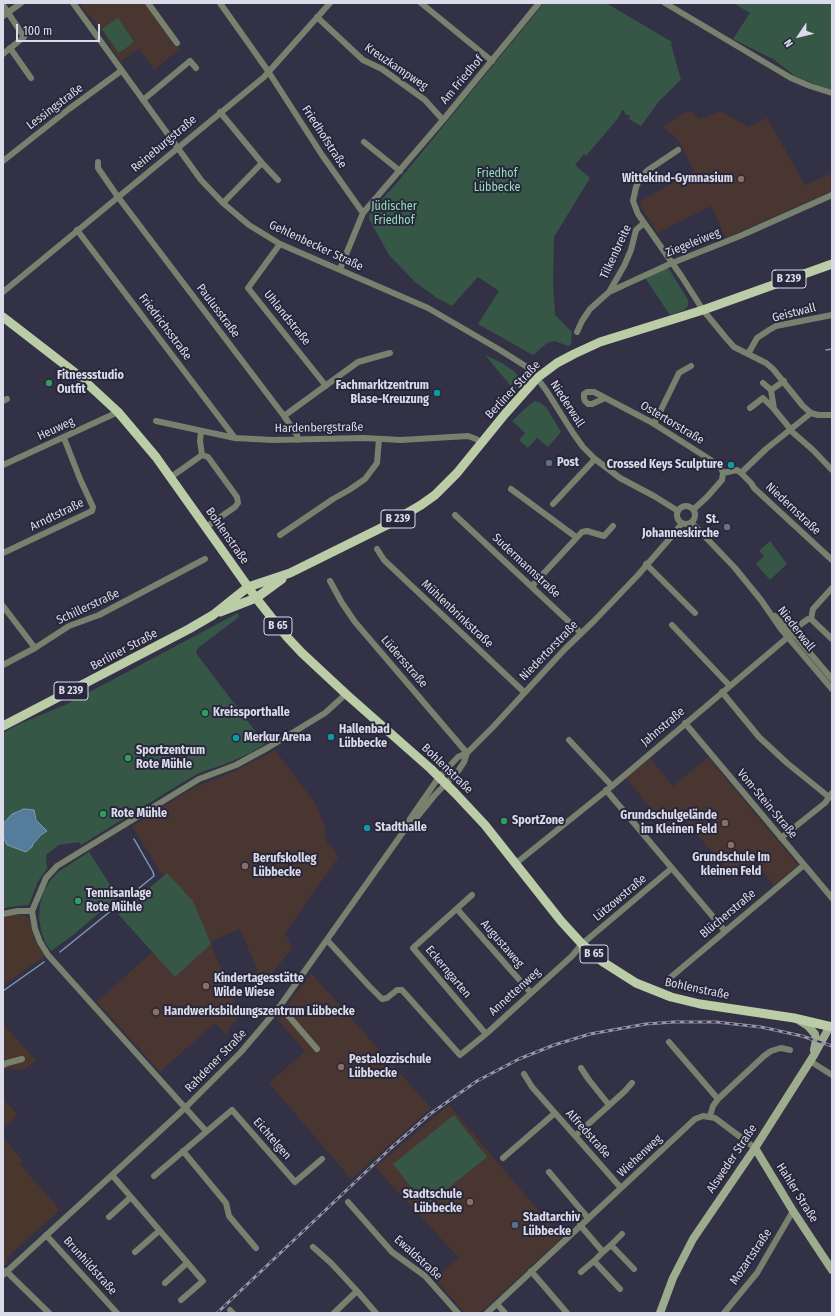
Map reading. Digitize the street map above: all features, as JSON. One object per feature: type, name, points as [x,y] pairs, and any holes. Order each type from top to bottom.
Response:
[{"type":"main road","name":"Berliner Straße","points":[[213,615],[248,588],[290,573],[387,525],[435,495],[457,473],[505,414],[537,378],[574,354],[600,342],[702,310],[832,264]]},
{"type":"main road","name":"B 65","points":[[3,317],[78,376],[118,412]]},
{"type":"main road","name":"Bohlenstraße","points":[[118,412],[171,476],[248,588],[292,642],[346,694],[431,769],[455,793],[485,825],[560,921],[582,944],[620,974],[636,983],[671,998],[700,1004],[794,1018],[831,1026]]},
{"type":"main road","name":"Berliner Straße","points":[[3,726],[132,660],[213,615],[256,598],[290,573]]},
{"type":"street","points":[[6,14],[21,3]]},
{"type":"street","name":"Gehlenbecker Straße","points":[[73,3],[201,180],[222,203],[249,225],[280,244],[438,313],[527,367],[537,378]]},
{"type":"street","points":[[148,3],[177,43]]},
{"type":"street","name":"Friedhofstraße","points":[[220,3],[268,71],[322,155],[363,213]]},
{"type":"street","name":"Reineburgstraße","points":[[3,292],[264,76],[330,3]]},
{"type":"street","points":[[421,3],[492,61]]},
{"type":"street","name":"Am Friedhof","points":[[340,269],[363,213],[443,120],[539,3]]},
{"type":"street","points":[[665,3],[791,78],[832,93]]},
{"type":"street","points":[[3,5],[6,14],[24,37],[3,54]]},
{"type":"street","name":"Kreuzkampweg","points":[[317,17],[363,60],[382,69],[425,100],[443,120]]},
{"type":"street","points":[[10,48],[31,78]]},
{"type":"street","points":[[143,100],[190,61],[196,68]]},
{"type":"street","name":"Lessingstraße","points":[[3,161],[122,71]]},
{"type":"street","points":[[220,112],[278,180]]},
{"type":"street","points":[[364,142],[400,171]]},
{"type":"street","name":"Tilkenbreite","points":[[609,292],[624,266],[631,250],[636,230],[644,223],[638,214],[633,201],[636,187],[640,178],[648,170],[678,150]]},
{"type":"street","name":"Paulusstraße","points":[[98,162],[98,168],[118,197],[284,416],[297,434],[298,440]]},
{"type":"street","points":[[222,203],[262,163]]},
{"type":"street","name":"Ziegeleiweg","points":[[577,332],[590,309],[609,292],[672,263],[740,236],[832,194]]},
{"type":"street","points":[[644,223],[702,310],[734,347],[766,363],[782,378],[797,398],[811,412],[818,415],[832,415]]},
{"type":"street","name":"Friedrichsstraße","points":[[77,230],[235,438]]},
{"type":"street","name":"Uhlandstraße","points":[[280,244],[248,288],[326,386]]},
{"type":"street","name":"Geistwall","points":[[748,354],[757,338],[776,326],[832,315]]},
{"type":"street","points":[[284,416],[358,362],[390,353]]},
{"type":"street","points":[[654,424],[679,373],[691,366]]},
{"type":"street","name":"Niederwall","points":[[537,378],[583,447],[595,459],[620,478],[678,511]]},
{"type":"street","points":[[771,390],[782,378]]},
{"type":"street","points":[[763,383],[771,390],[774,409]]},
{"type":"street","name":"Ostertorstraße","points":[[605,398],[654,424],[717,464],[723,473]]},
{"type":"street","points":[[750,408],[763,398],[774,409],[790,430],[813,450],[832,470]]},
{"type":"street","name":"Heuweg","points":[[3,465],[118,412]]},
{"type":"street","points":[[694,509],[722,480],[723,473],[737,470],[741,473],[766,449],[811,412]]},
{"type":"street","name":"Hardenbergstraße","points":[[156,421],[201,432],[235,438],[298,440],[364,438],[401,440],[468,436],[482,443]]},
{"type":"street","points":[[201,432],[200,441],[202,456]]},
{"type":"street","name":"Arndtstraße","points":[[3,553],[92,511],[93,506],[80,479],[64,438]]},
{"type":"street","points":[[280,535],[365,479],[377,463],[379,439]]},
{"type":"street","points":[[171,476],[202,456]]},
{"type":"street","points":[[202,456],[208,458],[236,496],[238,503],[235,507],[206,527]]},
{"type":"street","points":[[553,504],[595,459]]},
{"type":"street","name":"Niedernstraße","points":[[741,473],[754,488],[832,560]]},
{"type":"street","points":[[511,489],[576,537]]},
{"type":"street","points":[[690,506],[694,509],[696,517],[692,523],[682,523],[678,518],[678,511],[680,508],[690,506]]},
{"type":"street","name":"Sudermannstraße","points":[[455,515],[581,633]]},
{"type":"street","name":"Niedertorstraße","points":[[439,777],[458,757],[467,753],[507,712],[524,692],[633,581],[682,523]]},
{"type":"street","name":"Niederwall","points":[[692,523],[735,568],[761,600],[832,679]]},
{"type":"street","points":[[532,586],[582,532],[587,531],[604,536],[613,526]]},
{"type":"street","name":"Mühlenbrinkstraße","points":[[377,549],[384,560],[524,692]]},
{"type":"street","name":"Schillerstraße","points":[[3,665],[35,648],[69,626],[99,615],[205,559]]},
{"type":"street","points":[[646,564],[695,613]]},
{"type":"street","name":"Lüdersstraße","points":[[330,581],[342,603],[355,622],[467,753]]},
{"type":"street","points":[[811,619],[814,609],[832,588]]},
{"type":"street","name":"Niederwall","points":[[761,600],[781,629],[832,689]]},
{"type":"street","points":[[3,606],[35,648]]},
{"type":"street","points":[[789,630],[797,627],[808,619],[811,619]]},
{"type":"street","points":[[811,619],[832,639]]},
{"type":"street","points":[[672,625],[729,686]]},
{"type":"street","name":"Jahnstraße","points":[[516,864],[609,788],[788,637]]},
{"type":"street","points":[[722,692],[759,737],[787,763],[831,795],[825,803],[781,838]]},
{"type":"street","points":[[206,1131],[48,955],[40,942],[35,929],[32,911],[46,878],[57,866],[199,779],[236,765],[269,747],[325,713],[346,694]]},
{"type":"street","name":"Vom-Stein-Straße","points":[[685,723],[832,898]]},
{"type":"street","points":[[569,740],[725,931]]},
{"type":"street","name":"Niedertorstraße","points":[[446,784],[464,762],[467,753]]},
{"type":"street","name":"Rahdener Straße","points":[[5,1273],[186,1108],[234,1059],[280,1006],[406,828],[410,819],[439,777]]},
{"type":"street","name":"Rahdener Straße","points":[[406,828],[446,784]]},
{"type":"street","name":"Blücherstraße","points":[[668,981],[804,865]]},
{"type":"street","name":"Lützowstraße","points":[[582,944],[672,868]]},
{"type":"street","name":"Eckerngarten","points":[[472,895],[413,948],[486,1034]]},
{"type":"street","name":"Augustaweg","points":[[457,909],[531,993]]},
{"type":"street","points":[[3,914],[18,911],[32,911]]},
{"type":"street","name":"Annettenweg","points":[[327,940],[382,999],[387,998],[397,990],[402,990],[460,1055],[486,1034],[572,956],[582,944]]},
{"type":"street","points":[[280,1006],[317,1049]]},
{"type":"street","points":[[794,1018],[808,1026],[815,1034],[816,1040],[812,1058],[832,1075]]},
{"type":"street","name":"Alsweder Straße","points":[[660,1313],[673,1278],[693,1239],[755,1148],[831,1026]]},
{"type":"street","points":[[669,1042],[718,1099]]},
{"type":"street","points":[[755,1148],[720,1121],[710,1116],[713,1106],[718,1099],[764,1056],[781,1048],[790,1050]]},
{"type":"street","points":[[3,1065],[22,1059]]},
{"type":"street","points":[[581,1068],[610,1105]]},
{"type":"street","name":"Alfredstraße","points":[[524,1074],[532,1087],[621,1188]]},
{"type":"street","points":[[575,1136],[610,1105],[632,1082]]},
{"type":"street","name":"Eichtelgen","points":[[154,1176],[232,1110],[295,1182],[322,1159]]},
{"type":"street","name":"Alfredstraße","points":[[503,1158],[555,1113]]},
{"type":"street","name":"Wiehenweg","points":[[487,1313],[580,1225],[695,1120],[703,1116],[710,1116]]},
{"type":"street","name":"Hahler Straße","points":[[755,1148],[793,1211],[832,1270]]},
{"type":"street","points":[[183,1151],[226,1203],[229,1216],[256,1248]]},
{"type":"street","points":[[549,1172],[588,1218]]},
{"type":"street","points":[[112,1175],[159,1232],[203,1281],[181,1300]]},
{"type":"street","points":[[109,1217],[131,1197]]},
{"type":"street","name":"Ewaldstraße","points":[[348,1202],[392,1252],[425,1276],[458,1313]]},
{"type":"street","name":"Mozartstraße","points":[[724,1313],[757,1273],[793,1211]]},
{"type":"street","points":[[580,1225],[603,1252]]},
{"type":"street","points":[[135,1252],[159,1232]]},
{"type":"street","points":[[581,1272],[622,1234]]},
{"type":"street","name":"Brunhildstraße","points":[[46,1235],[117,1313]]},
{"type":"street","points":[[611,1245],[634,1269]]},
{"type":"street","points":[[313,1247],[358,1291],[376,1313]]},
{"type":"street","points":[[594,1261],[620,1289]]},
{"type":"street","points":[[165,1283],[187,1263]]},
{"type":"street","points":[[531,1271],[567,1313]]},
{"type":"street","points":[[5,1273],[49,1313]]},
{"type":"street","points":[[334,1313],[358,1291]]},
{"type":"street","points":[[497,1304],[505,1313]]},
{"type":"shaded area","points":[[79,3],[146,3],[180,49],[154,70],[139,48],[121,62],[113,51],[108,40]]},
{"type":"shaded area","name":"Wittekind-Gymnasium","points":[[721,111],[748,127],[767,118],[805,185],[832,173],[832,191],[726,238],[711,206],[657,233],[639,202],[694,171],[679,141],[663,127],[683,113],[693,112],[699,119]]},
{"type":"shaded area","name":"Berufskolleg Lübbecke","points":[[275,750],[315,803],[324,824],[327,843],[334,850],[338,858],[285,933],[293,947],[260,989],[255,985],[258,972],[240,929],[215,939],[211,944],[240,1014],[230,1027],[227,1035],[215,1023],[163,1069],[161,1073],[97,1002],[152,952],[175,976],[167,873],[163,876],[132,826],[195,787],[233,772]]},
{"type":"shaded area","name":"Grundschulgelände im Kleinen Feld","points":[[708,757],[798,865],[774,885],[754,860],[733,877],[683,818],[668,829],[626,778],[650,758],[673,786]]},
{"type":"shaded area","points":[[16,914],[23,915],[29,919],[34,938],[45,956],[3,985],[3,918]]},
{"type":"shaded area","name":"Pestalozzischule Lübbecke","points":[[311,973],[431,1108],[351,1179],[269,1083],[305,1051],[277,1019]]},
{"type":"shaded area","points":[[3,1024],[36,1060],[24,1070],[3,1070]]},
{"type":"shaded area","points":[[3,1099],[18,1115],[3,1128]]},
{"type":"shaded area","name":"Stadtschule Lübbecke","points":[[449,1105],[562,1238],[480,1313],[465,1313],[434,1278],[459,1258],[375,1167]]},
{"type":"shaded area","points":[[3,1137],[22,1160],[19,1163],[60,1210],[15,1250],[6,1260],[8,1262],[3,1267]]},
{"type":"green space","name":"Friedhof Lübbecke","points":[[544,3],[606,3],[672,42],[671,44],[681,80],[660,100],[641,126],[629,119],[630,116],[625,114],[622,110],[619,117],[586,156],[584,154],[575,165],[590,178],[554,237],[553,284],[555,315],[572,332],[571,345],[568,346],[555,341],[547,343],[533,355],[478,324],[499,291],[478,277],[452,306],[437,298],[415,282],[389,255],[369,219],[370,212],[396,184]]},
{"type":"green space","points":[[733,3],[832,3],[832,91],[795,76],[773,59],[733,39],[750,13]]},
{"type":"green space","points":[[118,18],[134,42],[119,53],[102,29]]},
{"type":"green space","points":[[666,268],[669,269],[688,300],[688,306],[684,310],[670,315],[645,278]]},
{"type":"green space","points":[[485,355],[502,363],[515,372],[519,377],[519,383],[515,391]]},
{"type":"green space","points":[[535,401],[546,407],[561,432],[548,447],[537,438],[528,448],[519,440],[525,433],[512,421]]},
{"type":"green space","points":[[770,541],[787,564],[770,580],[756,564],[764,556],[759,551]]},
{"type":"green space","name":"Sportzentrum Rote Mühle","points":[[238,613],[239,617],[198,648],[196,653],[265,744],[228,763],[199,773],[81,845],[79,842],[59,845],[46,855],[47,869],[38,881],[29,905],[8,907],[3,909],[3,733],[19,724],[67,704]]},
{"type":"green space","name":"Tennisanlage Rote Mühle","points":[[89,852],[118,897],[73,935],[51,951],[45,942],[39,918],[40,904],[44,891],[58,872]]},
{"type":"green space","points":[[167,873],[193,901],[211,944],[175,977],[118,914]]},
{"type":"green space","points":[[454,1115],[487,1157],[426,1206],[393,1164]]},
{"type":"water","points":[[24,809],[34,810],[36,820],[47,831],[41,835],[26,852],[7,845],[3,837],[3,824],[12,814]]},
{"type":"waterway","points":[[826,350],[832,349]]},
{"type":"waterway","points":[[60,952],[154,876],[134,839]]},
{"type":"waterway","points":[[3,991],[44,962]]},
{"type":"railway","points":[[217,1313],[391,1148],[430,1114],[477,1081],[519,1059],[554,1045],[590,1034],[646,1024],[674,1022],[716,1022],[761,1027],[802,1036],[832,1046]]},
{"type":"place","name":"Wittekind-Gymnasium","points":[[741,179]]},
{"type":"place","name":"Fitnessstudio Outfit","points":[[49,383]]},
{"type":"place","name":"Fachmarktzentrum Blase-Kreuzung","points":[[437,393]]},
{"type":"place","name":"Post","points":[[549,463]]},
{"type":"place","name":"Crossed Keys Sculpture","points":[[731,465]]},
{"type":"place","name":"St. Johanneskirche","points":[[727,527]]},
{"type":"place","name":"Kreissporthalle","points":[[205,713]]},
{"type":"place","name":"Hallenbad Lübbecke","points":[[331,737]]},
{"type":"place","name":"Merkur Arena","points":[[236,738]]},
{"type":"place","name":"Sportzentrum Rote Mühle","points":[[128,758]]},
{"type":"place","name":"Rote Mühle","points":[[103,814]]},
{"type":"place","name":"SportZone","points":[[504,821]]},
{"type":"place","name":"Grundschulgelände im Kleinen Feld","points":[[725,823]]},
{"type":"place","name":"Stadthalle","points":[[367,828]]},
{"type":"place","name":"Grundschule Im kleinen Feld","points":[[731,845]]},
{"type":"place","name":"Berufskolleg Lübbecke","points":[[245,866]]},
{"type":"place","name":"Tennisanlage Rote Mühle","points":[[78,901]]},
{"type":"place","name":"Kindertagesstätte Wilde Wiese","points":[[206,986]]},
{"type":"place","name":"Handwerksbildungszentrum Lübbecke","points":[[156,1012]]},
{"type":"place","name":"Pestalozzischule Lübbecke","points":[[341,1067]]},
{"type":"place","name":"Stadtschule Lübbecke","points":[[470,1202]]},
{"type":"place","name":"Stadtarchiv Lübbecke","points":[[515,1225]]},
{"type":"park label","name":"Jüdischer Friedhof","points":[[394,214]]}]
